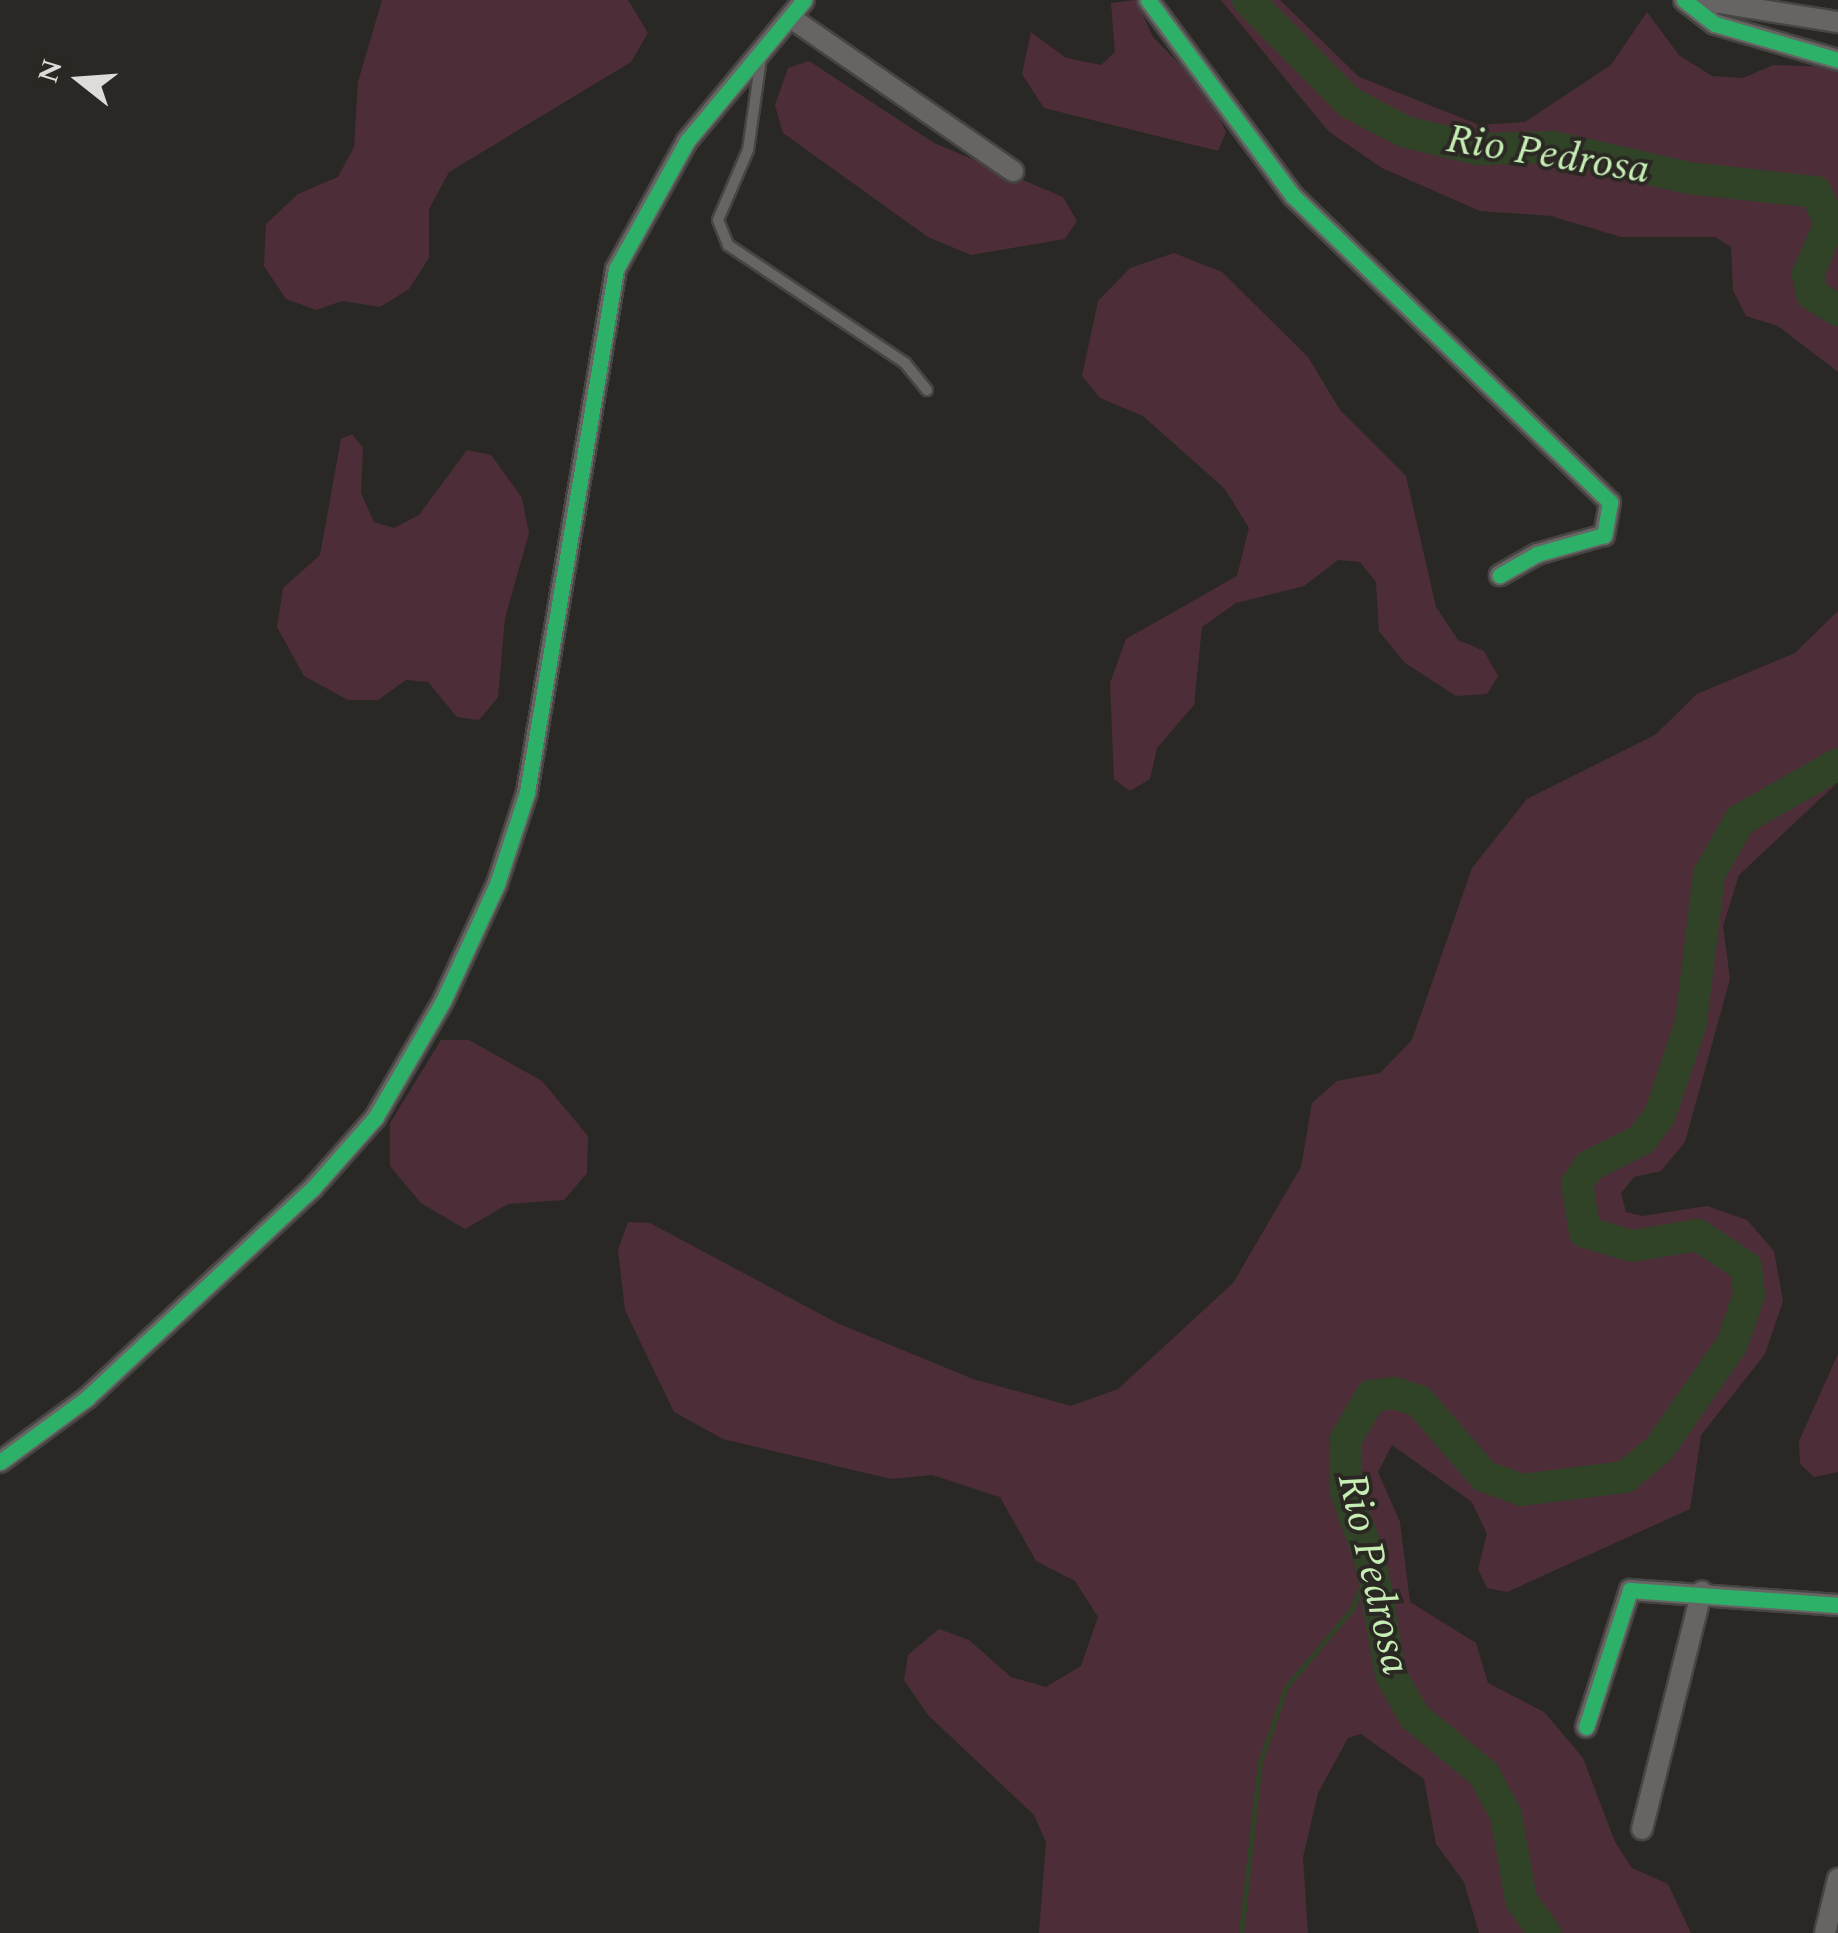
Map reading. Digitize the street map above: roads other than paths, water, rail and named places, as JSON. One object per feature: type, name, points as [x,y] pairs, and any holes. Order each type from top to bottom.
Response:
[{"type":"street","points":[[0,1462],[87,1398],[313,1188],[375,1118],[444,1001],[498,884],[526,792],[616,269],[687,141],[804,0]]},
{"type":"street","points":[[1148,0],[1292,196],[1610,502],[1604,535],[1537,554],[1500,576]]},
{"type":"street","points":[[1684,0],[1715,24],[1838,60]]},
{"type":"street","points":[[1700,0],[1838,22]]},
{"type":"street","points":[[791,18],[1014,171]]},
{"type":"street","points":[[1586,1727],[1621,1599],[1641,1586],[1838,1606]]},
{"type":"street","points":[[1642,1829],[1702,1591]]},
{"type":"street","points":[[1825,1933],[1838,1879]]},
{"type":"lane","points":[[762,49],[748,150],[718,220],[728,245],[905,364],[927,390]]},
{"type":"waterway","name":"Rio Pedrosa","points":[[1248,0],[1350,103],[1406,132],[1477,149],[1554,147],[1689,178],[1816,192],[1830,223],[1808,274],[1812,294],[1838,310]]},
{"type":"waterway","name":"Rio Pedrosa","points":[[1545,1933],[1521,1900],[1506,1815],[1484,1774],[1414,1716],[1391,1675],[1371,1563],[1345,1488],[1346,1439],[1371,1396],[1394,1393],[1419,1401],[1484,1476],[1522,1490],[1625,1477],[1659,1449],[1732,1344],[1749,1295],[1746,1267],[1698,1235],[1632,1246],[1585,1232],[1577,1184],[1589,1166],[1641,1140],[1660,1115],[1691,1023],[1709,874],[1740,820],[1838,764]]},
{"type":"waterway","points":[[1241,1933],[1260,1762],[1286,1687],[1352,1609],[1371,1563]]}]
